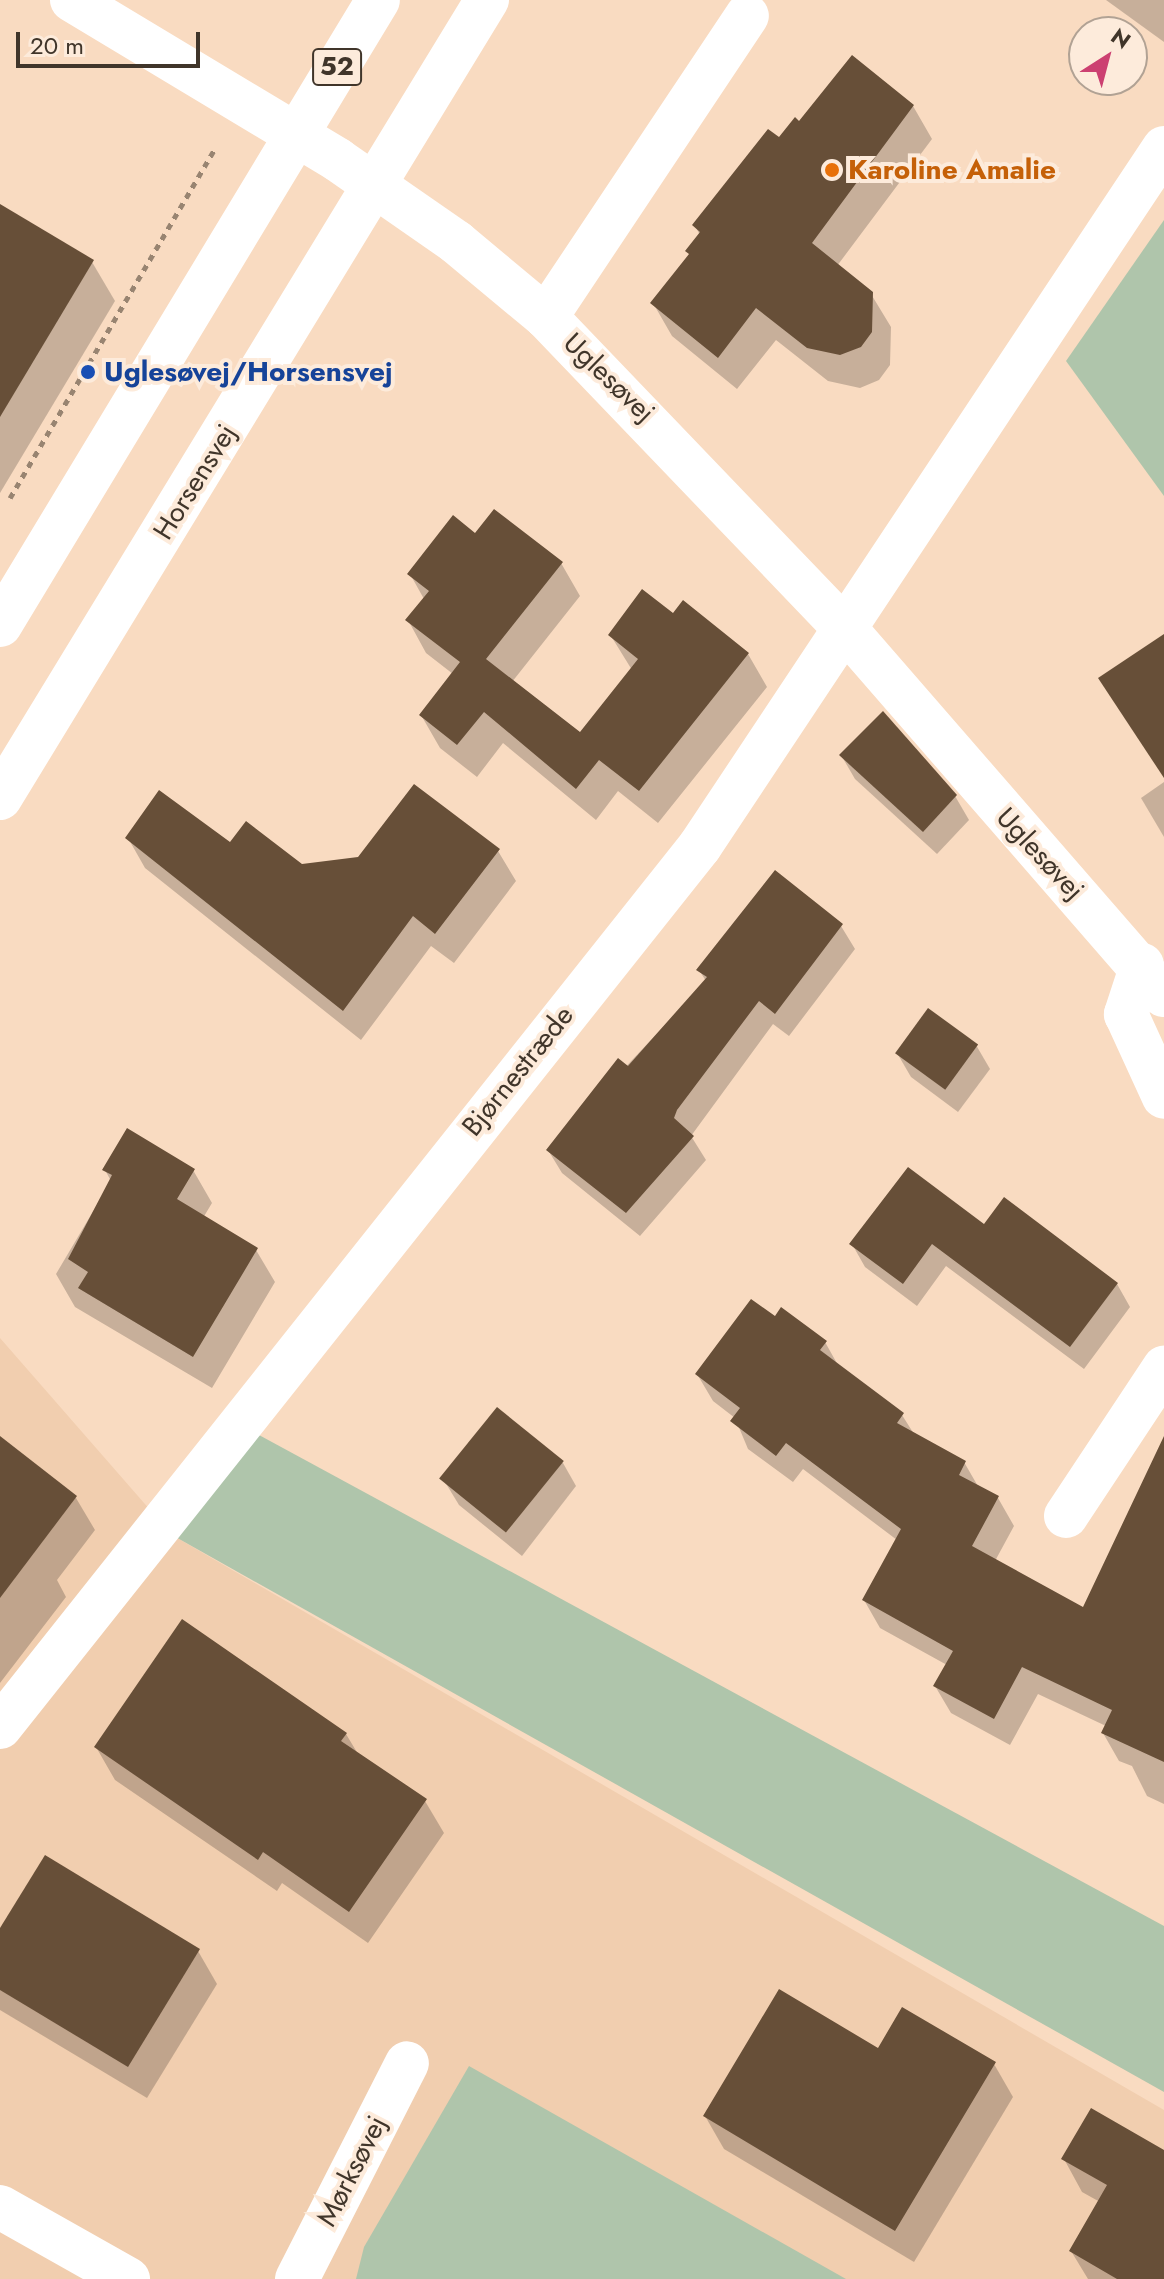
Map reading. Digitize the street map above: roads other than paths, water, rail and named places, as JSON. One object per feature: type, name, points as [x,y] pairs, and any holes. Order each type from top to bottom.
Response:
[{"type":"street","name":"Uglesøvej","points":[[72,0],[245,99],[338,160],[378,187],[546,317],[848,632],[1153,980],[1126,1014],[1164,1097]]},
{"type":"street","name":"52","points":[[0,625],[378,0]]},
{"type":"street","name":"Horsensvej","points":[[0,798],[378,187],[487,0]]},
{"type":"street","points":[[546,317],[747,16]]},
{"type":"street","points":[[848,632],[1164,148]]},
{"type":"street","name":"Bjørnestræde","points":[[0,1727],[174,1500],[700,846],[848,632]]},
{"type":"street","points":[[1066,1516],[1164,1368]]},
{"type":"street","name":"Mørksøvej","points":[[297,2279],[407,2063]]},
{"type":"street","points":[[0,2207],[128,2279]]},
{"type":"place","name":"Karoline Amalie","points":[[832,170]]},
{"type":"place","name":"Uglesøvej/Horsensvej","points":[[88,372]]}]
